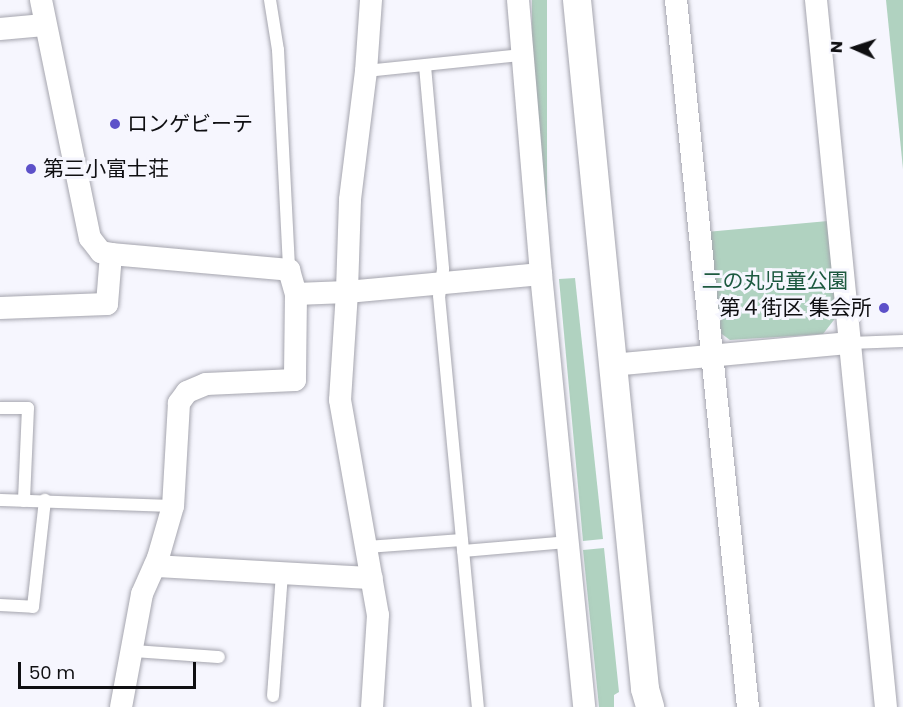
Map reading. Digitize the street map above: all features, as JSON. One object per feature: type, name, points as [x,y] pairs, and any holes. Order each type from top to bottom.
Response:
[{"type":"street","points":[[41,0],[44,25],[90,238],[101,252],[289,270],[296,294],[295,380],[206,384],[187,392],[178,403],[173,506],[154,566],[142,594],[122,707]]},
{"type":"street","points":[[371,0],[366,71],[350,200],[340,400],[378,615],[372,707]]},
{"type":"street","points":[[518,0],[567,542],[570,639],[584,707]]},
{"type":"street","points":[[577,0],[612,365],[650,707]]},
{"type":"street","points":[[676,0],[748,707]]},
{"type":"street","points":[[816,0],[886,707]]},
{"type":"street","points":[[0,29],[44,25]]},
{"type":"street","points":[[0,308],[107,304],[111,254]]},
{"type":"street","points":[[296,294],[347,292],[541,274]]},
{"type":"street","points":[[612,365],[850,343]]},
{"type":"street","points":[[154,566],[372,578]]},
{"type":"lane","points":[[270,0],[278,50],[289,270]]},
{"type":"lane","points":[[366,71],[522,55]]},
{"type":"lane","points":[[425,66],[443,269],[439,296],[478,707]]},
{"type":"lane","points":[[850,343],[903,341]]},
{"type":"lane","points":[[0,408],[28,408],[24,501]]},
{"type":"lane","points":[[0,500],[173,506]]},
{"type":"lane","points":[[0,605],[33,607],[45,500]]},
{"type":"lane","points":[[367,547],[567,542]]},
{"type":"lane","points":[[273,696],[282,573]]},
{"type":"lane","points":[[133,651],[219,657]]},
{"type":"green space","points":[[532,0],[547,0],[547,272],[532,272]]},
{"type":"green space","points":[[886,0],[903,0],[903,169]]},
{"type":"green space","name":"二の丸児童公園","points":[[828,221],[837,316],[823,334],[730,340],[715,329],[706,232]]},
{"type":"green space","points":[[575,278],[603,539],[583,541],[559,279]]},
{"type":"green space","points":[[604,548],[619,692],[614,695],[614,707],[599,707],[583,550]]},
{"type":"place","name":"ロンゲビーテ","points":[[115,124]]},
{"type":"place","name":"第三小富士荘","points":[[31,169]]},
{"type":"place","name":"第４街区 集会所","points":[[884,308]]}]
